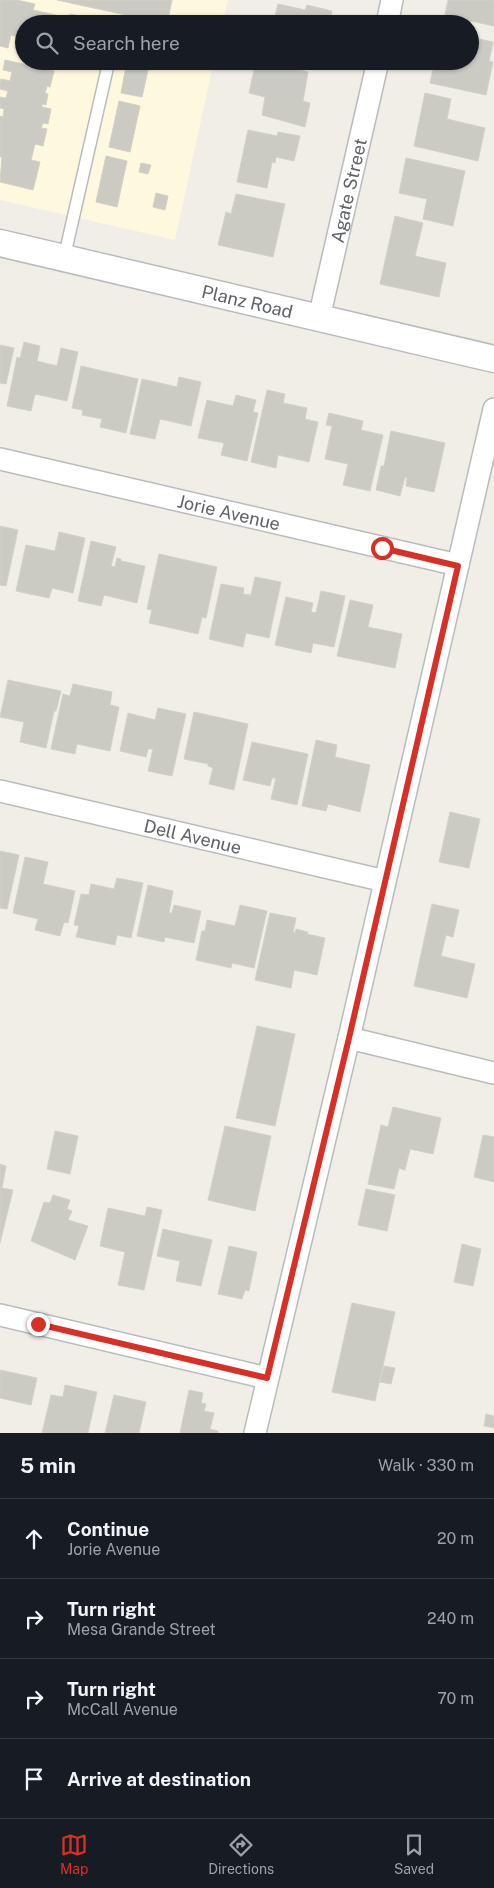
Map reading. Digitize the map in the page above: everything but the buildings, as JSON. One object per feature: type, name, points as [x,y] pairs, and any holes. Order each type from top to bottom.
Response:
[{"type":"street","points":[[389,15],[392,0]]},
{"type":"street","name":"Agate Street","points":[[319,318],[376,70]]},
{"type":"street","name":"Planz Road","points":[[0,244],[494,359]]},
{"type":"street","points":[[255,1433],[349,1038],[494,409]]},
{"type":"street","name":"Jorie Avenue","points":[[0,458],[458,566]]},
{"type":"street","name":"Dell Avenue","points":[[0,791],[385,881]]},
{"type":"street","points":[[349,1038],[494,1073]]},
{"type":"street","points":[[0,1315],[267,1378]]},
{"type":"lane","points":[[64,258],[107,70]]},
{"type":"shaded area","points":[[0,0],[228,0],[224,15],[15,15],[15,70],[212,70],[175,240],[0,200]]},
{"type":"route","points":[[38,1324],[267,1378],[349,1038],[458,566],[382,548]]}]
